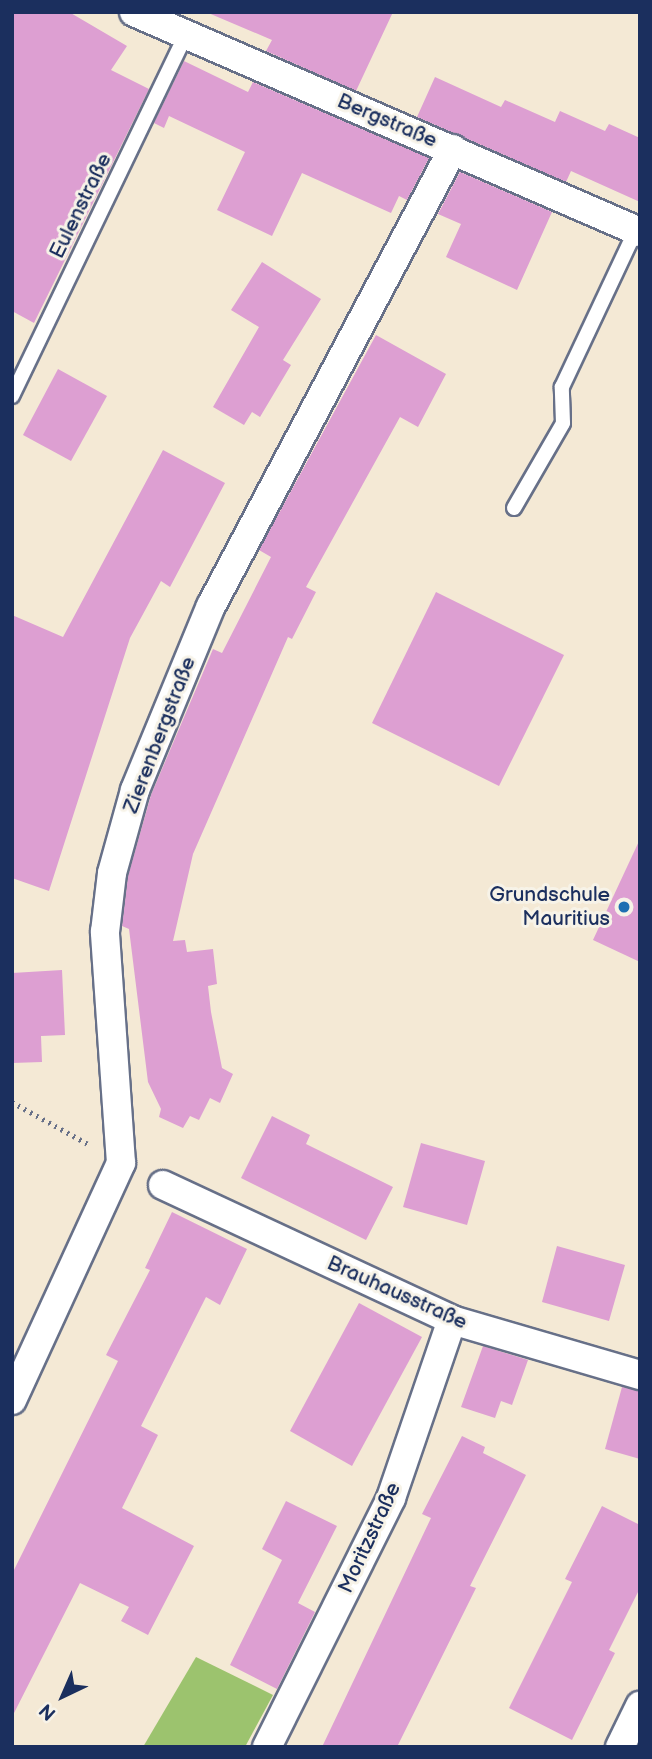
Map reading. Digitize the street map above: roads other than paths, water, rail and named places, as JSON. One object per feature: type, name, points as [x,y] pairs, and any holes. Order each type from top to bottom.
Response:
[{"type":"street","name":"Bergstraße","points":[[134,12],[638,231]]},
{"type":"street","name":"Zierenbergstraße","points":[[12,1399],[121,1163],[105,932],[112,873],[135,790],[211,606],[453,149]]},
{"type":"street","name":"Brauhausstraße","points":[[163,1185],[452,1321],[640,1375]]},
{"type":"street","name":"Moritzstraße","points":[[267,1747],[391,1498],[452,1321]]},
{"type":"street","points":[[620,1747],[640,1706]]},
{"type":"lane","name":"Eulenstraße","points":[[12,396],[186,35]]},
{"type":"lane","points":[[514,508],[563,423],[562,387],[638,231]]},
{"type":"place","name":"Grundschule Mauritius","points":[[624,907]]}]
